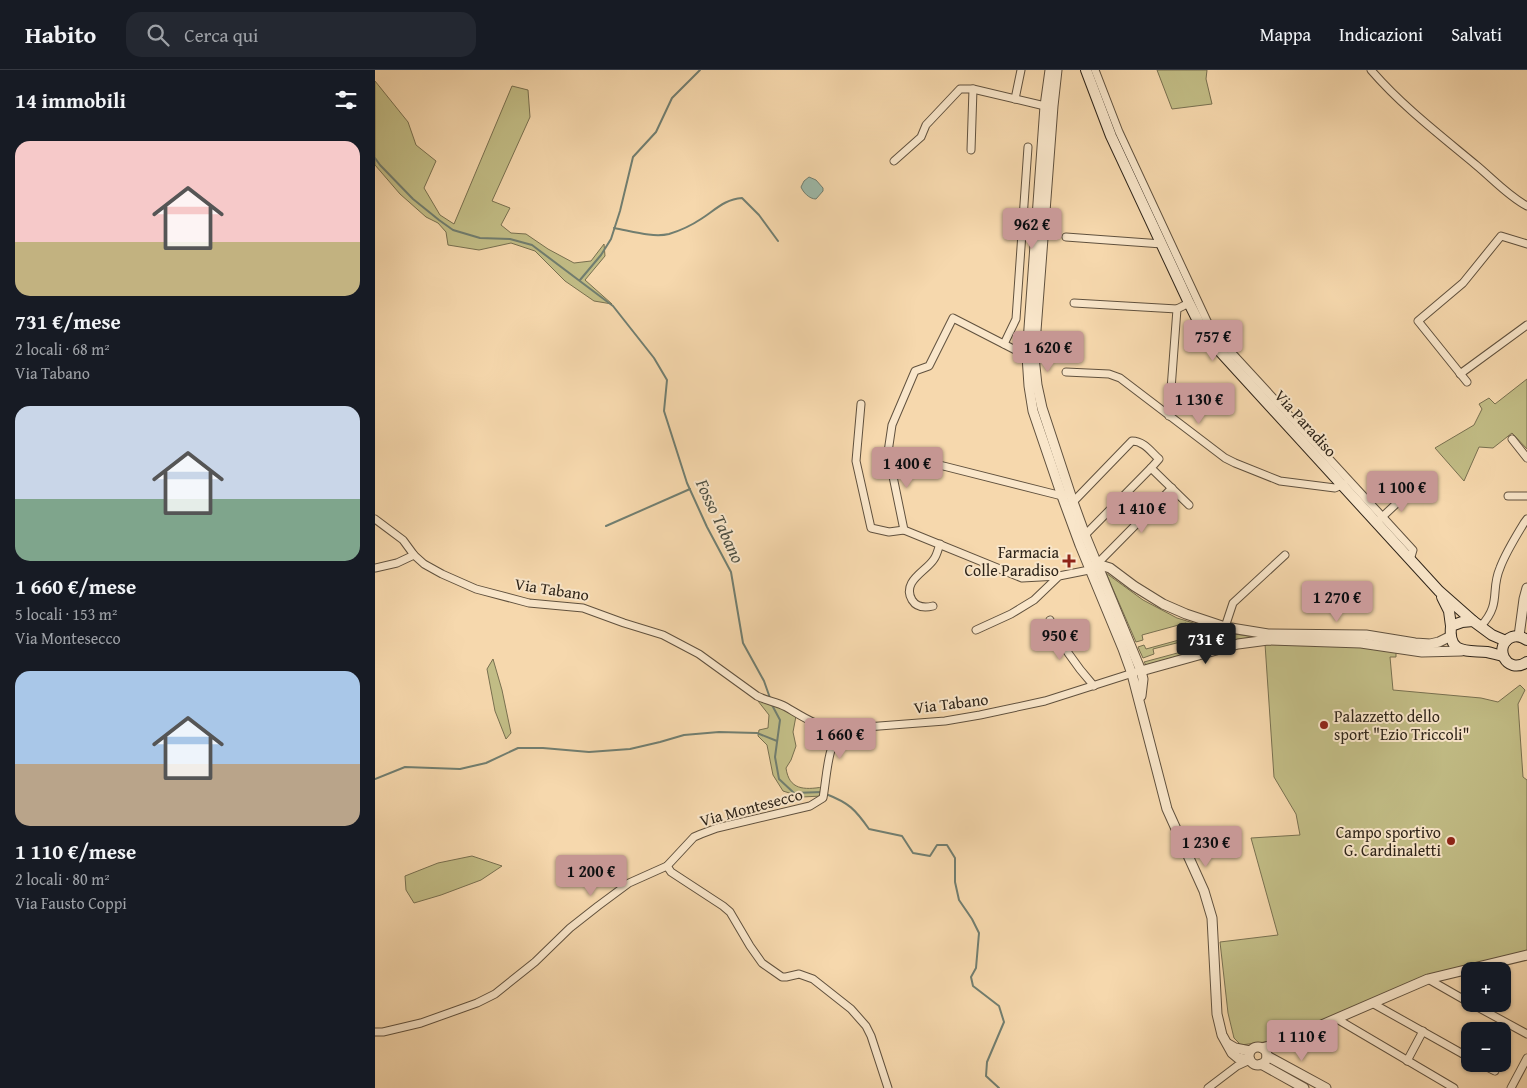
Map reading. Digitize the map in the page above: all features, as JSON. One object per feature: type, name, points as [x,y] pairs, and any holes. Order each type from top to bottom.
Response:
[{"type":"main road","name":"Via Paradiso","points":[[1086,70],[1189,303],[1215,346],[1346,482],[1380,520],[1410,560],[1439,591]]},
{"type":"main road","points":[[1439,591],[1492,635],[1506,641]]},
{"type":"main road","points":[[1439,591],[1449,611],[1454,644],[1462,651],[1487,652],[1503,656]]},
{"type":"main road","points":[[1451,631],[1462,622],[1477,623]]},
{"type":"main road","points":[[1523,638],[1514,636],[1506,641],[1502,648],[1503,656],[1505,661],[1514,666],[1523,665],[1527,662]]},
{"type":"street","points":[[1015,99],[1021,70]]},
{"type":"street","points":[[1049,70],[1045,106],[1029,386],[1033,411],[1085,535],[1093,567]]},
{"type":"street","points":[[1031,357],[1057,70]]},
{"type":"street","points":[[1066,372],[1109,374],[1120,378],[1225,458],[1279,481],[1335,488],[1346,482],[1221,341],[1207,321],[1115,134],[1095,70]]},
{"type":"street","points":[[1371,70],[1382,83],[1416,114],[1527,206]]},
{"type":"street","points":[[894,161],[921,136],[926,124],[961,89],[973,89],[1045,106]]},
{"type":"street","points":[[971,150],[973,89]]},
{"type":"street","points":[[1004,344],[1016,319],[1028,147]]},
{"type":"street","points":[[1467,382],[1418,321],[1463,283],[1501,236],[1527,244]]},
{"type":"street","points":[[1066,237],[1162,244]]},
{"type":"street","points":[[1074,303],[1177,308],[1189,303]]},
{"type":"street","points":[[1169,416],[1177,308]]},
{"type":"street","points":[[904,530],[888,452],[892,425],[915,371],[929,366],[953,318],[1031,357]]},
{"type":"street","points":[[1460,374],[1527,325]]},
{"type":"street","points":[[861,404],[856,461],[871,528],[889,532],[904,530],[1022,578],[1059,576],[1093,567],[1109,568],[1163,604],[1225,627],[1268,634],[1366,635],[1430,644],[1439,642],[1451,631]]},
{"type":"street","points":[[1512,439],[1527,458]]},
{"type":"street","points":[[1069,497],[1132,441],[1144,445],[1159,460],[1085,535]]},
{"type":"street","points":[[888,452],[1069,497]]},
{"type":"street","points":[[1151,468],[1189,505]]},
{"type":"street","points":[[1093,567],[1172,488]]},
{"type":"street","points":[[1380,520],[1413,488]]},
{"type":"street","points":[[1507,496],[1527,496]]},
{"type":"street","points":[[1069,497],[1093,567],[1136,672],[1143,680],[1140,704],[1167,809],[1203,891],[1212,918],[1217,1014],[1222,1035],[1228,1044],[1250,1056],[1255,1064],[1261,1064],[1304,1088]]},
{"type":"street","name":"Via Tabano","points":[[375,519],[403,540],[414,555],[424,564],[442,574],[476,589],[529,603],[583,608],[663,635],[699,654],[765,700],[777,703],[807,720],[828,728],[840,729],[945,721],[980,716],[1045,701],[1136,672],[1238,644],[1268,640],[1361,643],[1422,652],[1462,651]]},
{"type":"street","points":[[1477,623],[1489,617],[1495,601],[1500,567],[1527,520]]},
{"type":"street","points":[[933,606],[923,608],[915,604],[911,598],[910,586],[915,577],[934,560],[940,544]]},
{"type":"street","points":[[375,568],[397,563],[414,555]]},
{"type":"street","points":[[1225,627],[1233,603],[1285,555]]},
{"type":"street","points":[[976,630],[1011,614],[1034,600],[1059,576]]},
{"type":"street","points":[[1523,638],[1524,598],[1527,588]]},
{"type":"street","points":[[1050,620],[1057,636],[1071,658],[1094,686]]},
{"type":"street","name":"Via Montesecco","points":[[375,1032],[383,1032],[421,1023],[477,1003],[495,994],[535,962],[570,928],[629,883],[667,866],[694,837],[717,828],[810,806],[823,798],[830,751],[840,729]]},
{"type":"street","points":[[667,866],[671,872],[730,912],[759,960],[771,970],[786,978],[799,974],[813,979],[851,1009],[866,1026],[871,1036],[888,1088]]},
{"type":"street","points":[[1265,1052],[1280,1043],[1428,979],[1527,955]]},
{"type":"street","points":[[1428,979],[1461,997]]},
{"type":"street","points":[[1372,1002],[1461,1053]]},
{"type":"street","points":[[1487,1012],[1527,1034]]},
{"type":"street","points":[[1337,1019],[1454,1088]]},
{"type":"street","points":[[1407,1061],[1423,1031]]},
{"type":"street","points":[[1208,1088],[1250,1056],[1254,1048],[1265,1052],[1326,1088]]},
{"type":"street","points":[[1261,1064],[1265,1061],[1265,1052]]},
{"type":"street","points":[[1511,1088],[1527,1058]]},
{"type":"shaded area","points":[[1157,70],[1207,70],[1206,79],[1212,104],[1172,109]]},
{"type":"shaded area","points":[[375,81],[408,122],[416,145],[436,161],[424,188],[440,215],[454,224],[512,86],[528,90],[530,117],[492,201],[510,208],[501,225],[511,233],[526,234],[574,263],[591,261],[604,244],[605,256],[585,280],[612,304],[594,301],[565,281],[535,251],[511,243],[479,250],[448,245],[446,232],[438,223],[426,217],[400,194],[375,165]]},
{"type":"shaded area","points":[[809,177],[816,180],[823,188],[823,191],[816,199],[807,195],[801,187]]},
{"type":"shaded area","points":[[1527,379],[1527,449],[1512,433],[1493,448],[1479,447],[1464,481],[1435,448],[1474,425],[1482,409],[1479,404],[1489,398],[1495,404]]},
{"type":"shaded area","points":[[1106,573],[1143,600],[1177,618],[1200,625],[1188,628],[1186,623],[1142,635],[1143,640],[1136,642]]},
{"type":"shaded area","points":[[1209,629],[1220,632],[1216,637],[1209,640],[1208,635],[1153,649],[1154,654],[1143,658],[1138,647],[1144,645],[1146,649],[1201,634],[1201,631]]},
{"type":"shaded area","points":[[1227,633],[1256,637],[1239,639],[1146,665],[1144,662],[1211,644],[1221,639]]},
{"type":"shaded area","points":[[1265,644],[1343,645],[1396,651],[1396,657],[1390,657],[1393,690],[1481,698],[1498,702],[1520,685],[1525,690],[1518,704],[1523,777],[1527,780],[1527,951],[1482,962],[1461,962],[1461,967],[1432,974],[1291,1035],[1272,1041],[1241,1045],[1234,1038],[1228,1013],[1220,942],[1278,935],[1251,838],[1300,835],[1296,814],[1274,777]]},
{"type":"shaded area","points":[[493,659],[511,733],[506,739],[495,711],[487,669]]},
{"type":"shaded area","points":[[758,701],[778,706],[796,716],[793,732],[796,746],[786,768],[788,775],[790,781],[799,787],[823,787],[822,796],[802,797],[783,791],[773,775],[767,745],[758,736],[759,730],[768,728],[769,715]]},
{"type":"shaded area","points":[[472,856],[502,866],[481,880],[414,903],[406,890],[405,876],[438,863]]},
{"type":"waterway","points":[[580,280],[601,255],[611,239],[633,157],[656,132],[672,98],[700,70]]},
{"type":"waterway","name":"Fosso Tabano","points":[[375,158],[413,199],[453,230],[480,238],[510,239],[532,245],[613,306],[654,358],[667,380],[664,411],[687,483],[707,527],[731,572],[743,643],[764,681],[770,698]]},
{"type":"waterway","points":[[614,228],[649,235],[669,234],[694,223],[730,200],[742,198],[759,215],[778,241]]},
{"type":"waterway","points":[[606,526],[690,489]]},
{"type":"waterway","name":"Fosso Tabano","points":[[772,705],[780,720],[775,757],[779,779],[794,793],[822,792]]},
{"type":"waterway","points":[[375,779],[405,767],[460,769],[486,763],[518,748],[589,752],[630,749],[684,735],[719,732],[757,733],[777,741]]},
{"type":"waterway","name":"Fosso Tabano","points":[[826,794],[851,807],[869,829],[902,836],[913,853],[930,856],[937,845],[947,845],[955,858],[955,882],[959,900],[979,933],[976,968],[971,977],[973,986],[999,1006],[1004,1022],[987,1062],[986,1076],[999,1088]]},
{"type":"place","name":"Farmacia Colle Paradiso","points":[[1069,561]]},
{"type":"place","name":"Palazzetto dello sport \"Ezio Triccoli\"","points":[[1324,725]]},
{"type":"place","name":"Campo sportivo G. Cardinaletti","points":[[1451,841]]}]
